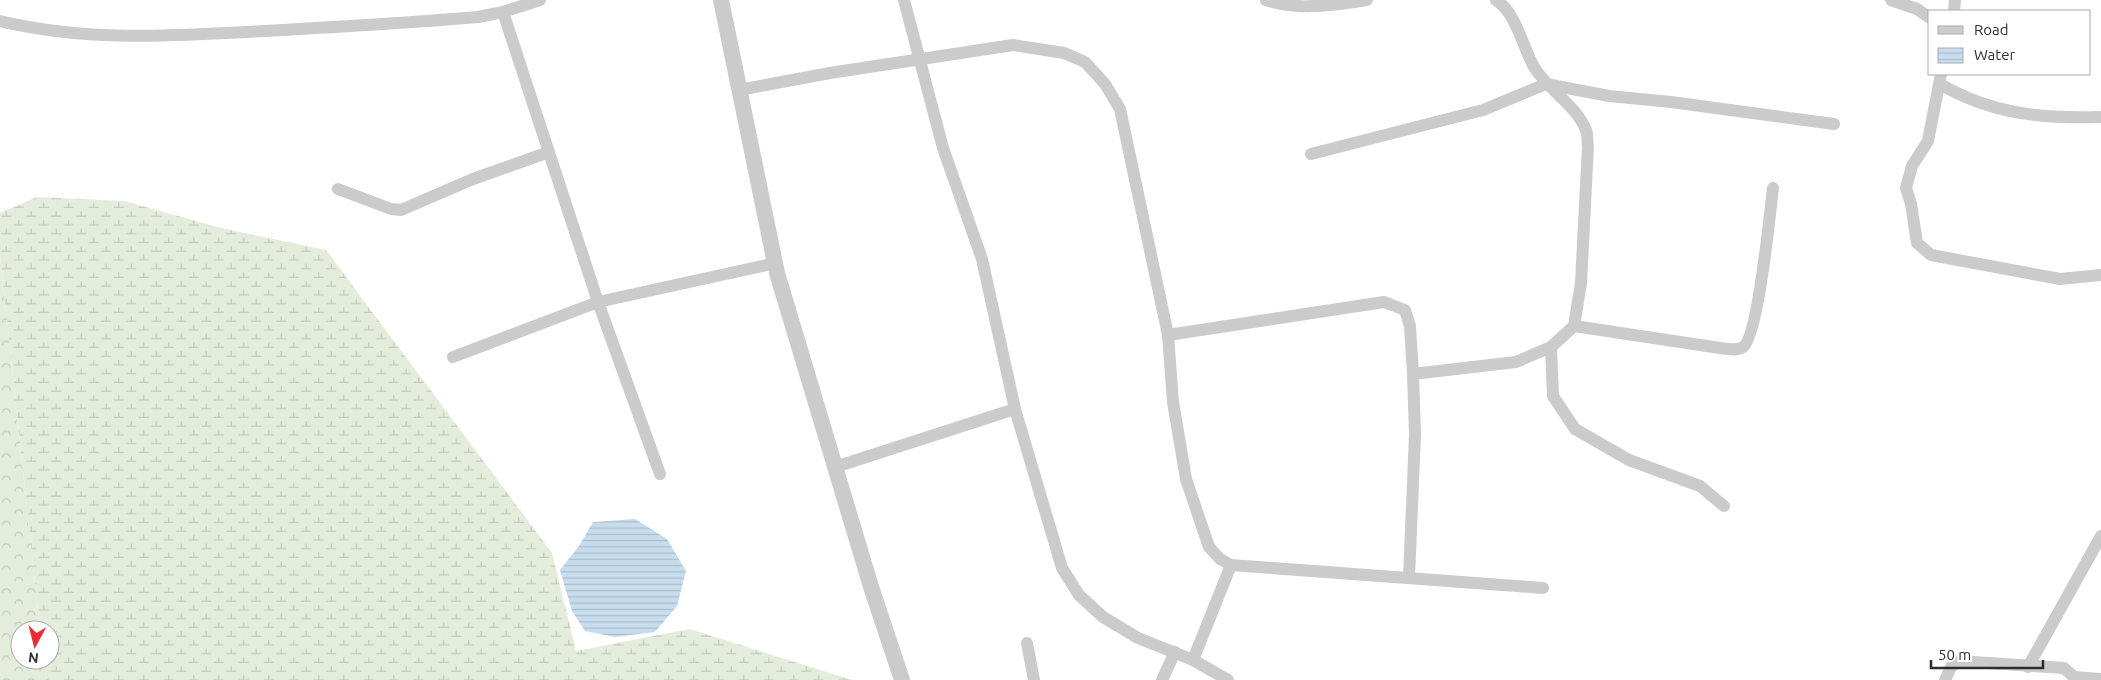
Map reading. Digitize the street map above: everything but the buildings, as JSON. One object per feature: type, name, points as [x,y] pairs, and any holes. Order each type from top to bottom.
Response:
[{"type":"street","points":[[0,21],[34,29],[127,37],[367,25],[478,17],[503,12],[540,0]]},
{"type":"street","points":[[721,0],[776,264],[835,467],[902,680]]},
{"type":"street","points":[[904,0],[918,60],[943,148],[982,259],[1015,409],[1062,568],[1079,595],[1103,617],[1138,638],[1194,660],[1228,680]]},
{"type":"street","points":[[1266,0],[1285,6],[1333,6],[1367,0]]},
{"type":"street","points":[[1413,374],[1516,362],[1551,347],[1574,326],[1581,283],[1588,146],[1586,130],[1572,110],[1546,84],[1534,66],[1522,38],[1502,3],[1496,0]]},
{"type":"street","points":[[1891,0],[1917,9],[1928,17]]},
{"type":"street","points":[[503,12],[598,302],[660,474]]},
{"type":"street","points":[[739,90],[830,72],[1013,45],[1064,53],[1085,62],[1105,84],[1120,109],[1168,335],[1173,402],[1186,479],[1209,547],[1220,559],[1231,565],[1543,588]]},
{"type":"street","points":[[2101,116],[2060,118],[1996,109],[1964,98],[1940,79],[1928,141],[1912,166],[1906,188],[1911,204],[1917,243],[1931,256],[2060,279],[2101,275]]},
{"type":"street","points":[[1310,154],[1483,110],[1546,84],[1609,96],[1671,102],[1834,124]]},
{"type":"street","points":[[338,189],[391,209],[401,210],[473,179],[550,152]]},
{"type":"street","points":[[1574,326],[1733,350],[1743,347],[1749,339],[1757,300],[1767,244],[1773,188]]},
{"type":"street","points":[[453,357],[598,302],[776,264]]},
{"type":"street","points":[[1168,335],[1384,302],[1405,310],[1410,326],[1415,435],[1408,578]]},
{"type":"street","points":[[1551,347],[1553,396],[1575,429],[1629,460],[1700,486],[1724,506]]},
{"type":"street","points":[[835,467],[1015,409]]},
{"type":"street","points":[[2028,667],[2101,536]]},
{"type":"street","points":[[1194,660],[1231,565]]},
{"type":"street","points":[[1027,643],[1034,680]]},
{"type":"street","points":[[1162,680],[1175,652]]},
{"type":"street","points":[[1945,680],[1951,667],[1959,660],[2028,667],[2064,668],[2073,679],[2101,679]]},
{"type":"green space","points":[[37,197],[124,201],[221,228],[326,250],[552,553],[576,651],[690,629],[852,680],[46,680],[45,670],[60,670],[60,620],[39,620],[0,255],[0,213]]},
{"type":"green space","points":[[0,255],[39,620],[10,620],[10,670],[45,670],[46,680],[0,680]]},
{"type":"water","points":[[635,519],[667,539],[686,571],[677,606],[655,632],[615,637],[585,631],[572,611],[560,570],[579,546],[593,522]]}]
